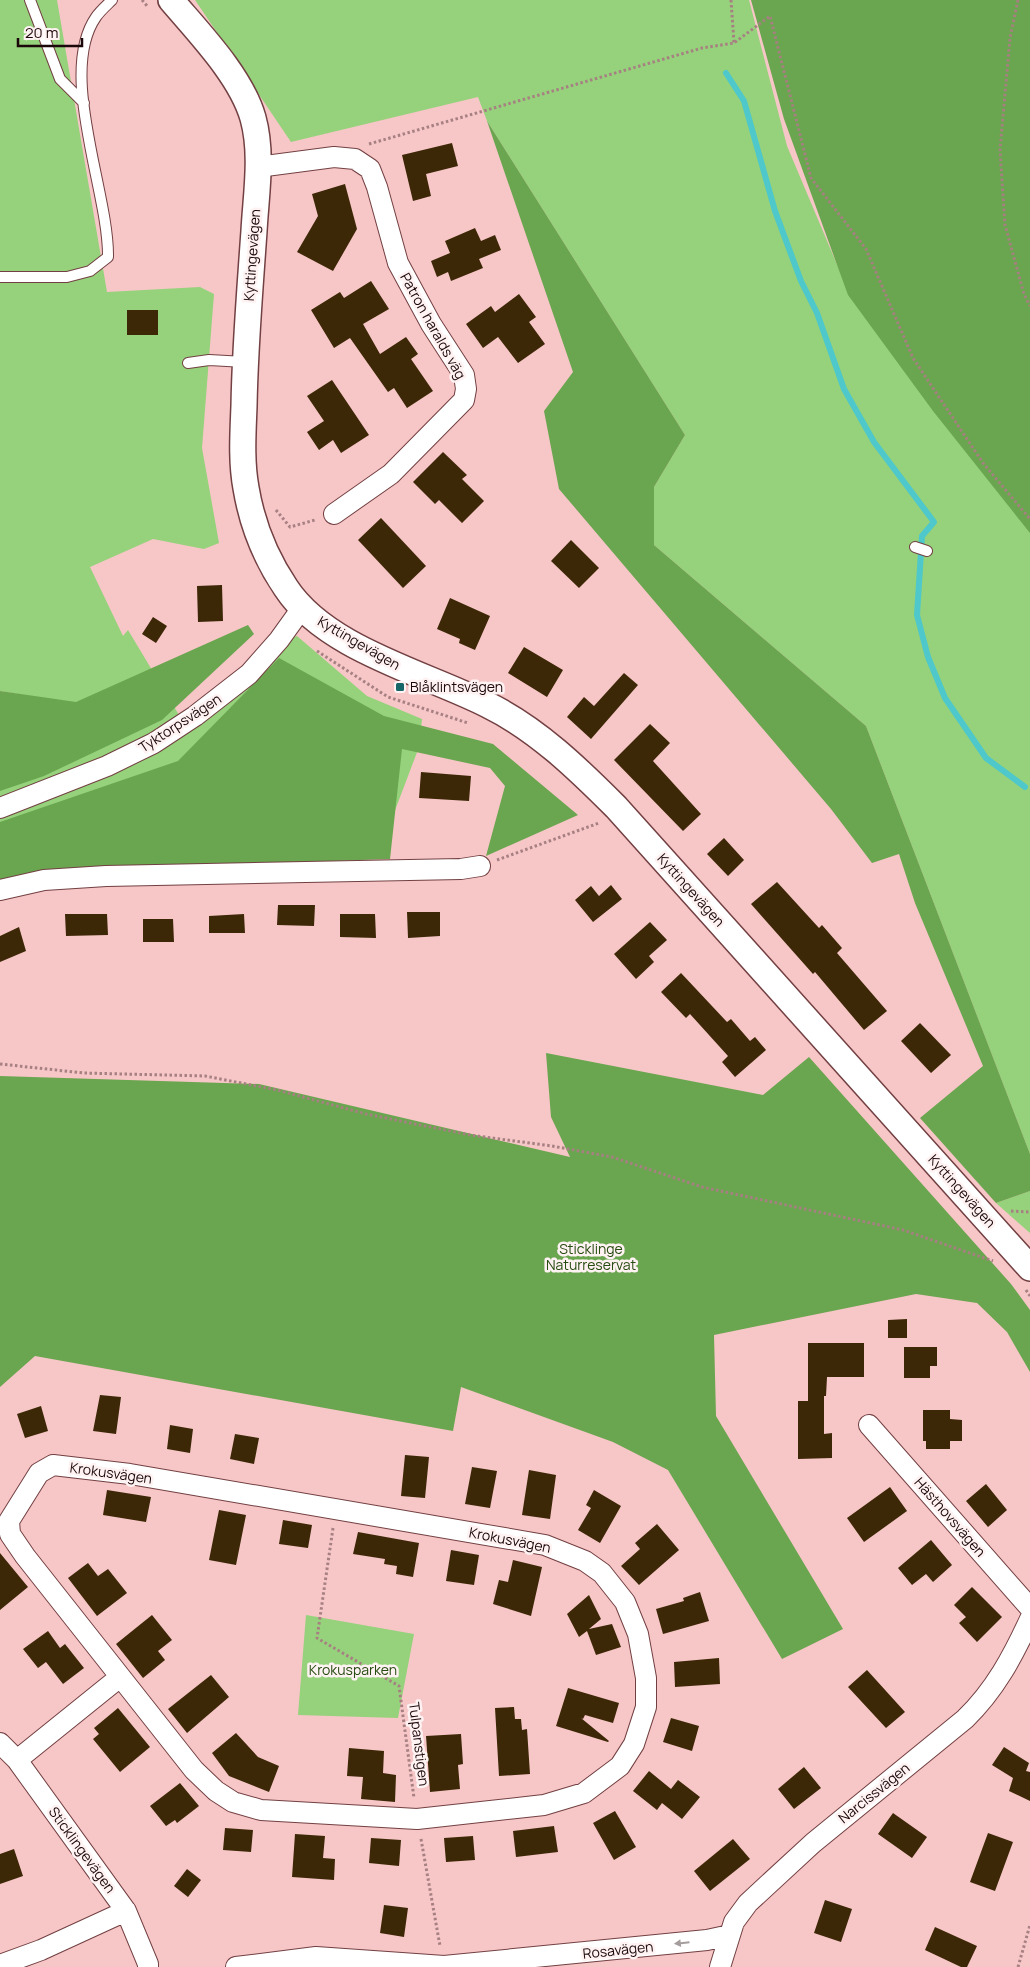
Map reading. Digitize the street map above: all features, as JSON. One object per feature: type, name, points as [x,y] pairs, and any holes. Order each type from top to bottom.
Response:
[{"type":"street","name":"Kyttingevägen","points":[[162,7],[209,46],[241,90],[253,117],[258,167],[245,362],[245,486],[253,520],[265,554],[287,590],[302,608],[336,634],[390,664],[490,705],[555,749],[623,815],[1030,1268]]},
{"type":"street","name":"Patron haralds väg","points":[[258,167],[334,157],[356,159],[370,169],[377,187],[398,263],[431,324],[464,375],[466,389],[464,400],[391,474],[334,514]]},
{"type":"street","name":"Tyktorpsvägen","points":[[0,808],[107,766],[154,743],[195,716],[249,674],[279,640],[302,608]]},
{"type":"street","points":[[0,890],[44,880],[106,876],[461,869],[480,866]]},
{"type":"street","name":"Hästhovsvägen","points":[[869,1426],[1030,1608]]},
{"type":"street","name":"Krokusvägen","points":[[53,1465],[130,1474],[545,1545],[566,1552],[602,1572],[625,1602],[638,1634],[646,1678],[646,1707],[634,1744],[620,1766],[584,1793],[544,1805],[417,1819],[261,1810],[233,1802],[216,1791],[194,1770],[120,1677],[25,1556],[10,1534],[9,1521],[39,1473],[53,1465]]},
{"type":"street","name":"Narcissvägen","points":[[720,1967],[734,1922],[748,1903],[813,1842],[966,1719],[982,1703],[1011,1660],[1030,1619]]},
{"type":"street","points":[[16,1760],[120,1677]]},
{"type":"street","name":"Sticklingevägen","points":[[0,1743],[16,1760],[126,1911],[151,1966]]},
{"type":"street","points":[[0,1965],[41,1950],[126,1911]]},
{"type":"street","name":"Rosavägen","points":[[236,1967],[316,1957],[444,1966],[669,1944],[730,1935]]},
{"type":"lane","points":[[30,0],[44,30],[60,79],[84,103]]},
{"type":"lane","points":[[0,277],[67,277],[90,271],[108,257],[108,233],[98,194],[82,82],[83,50],[96,17],[112,0]]},
{"type":"lane","points":[[188,363],[209,360],[245,362]]},
{"type":"lane","points":[[915,548],[927,551]]},
{"type":"path","points":[[142,0],[162,7]]},
{"type":"path","points":[[731,0],[734,44]]},
{"type":"path","points":[[1018,0],[1010,38],[1000,150],[1005,225],[1024,294],[1030,306]]},
{"type":"path","points":[[362,146],[702,48],[734,44],[770,16],[811,178],[866,249],[913,358],[982,463],[1030,519]]},
{"type":"path","points":[[272,505],[290,527],[334,514]]},
{"type":"path","points":[[315,649],[388,697],[470,724]]},
{"type":"path","points":[[480,866],[607,820]]},
{"type":"path","points":[[0,1064],[84,1073],[206,1076],[277,1090],[366,1114],[470,1135],[552,1146],[612,1157],[702,1187],[903,1230],[999,1263]]},
{"type":"path","name":"Tulpanstigen","points":[[336,1510],[317,1638],[399,1686],[404,1711],[417,1819],[444,1966]]},
{"type":"path","points":[[1018,1967],[1030,1925]]},
{"type":"green space","points":[[0,0],[57,0],[107,292],[200,287],[214,294],[202,448],[219,543],[204,549],[153,539],[90,567],[123,636],[128,630],[179,715],[288,639],[297,636],[367,696],[422,719],[419,747],[377,858],[0,884],[0,701],[61,701],[0,691]]},
{"type":"green space","points":[[195,0],[749,0],[787,146],[852,300],[1030,530],[1030,1154],[866,726],[654,545],[654,487],[685,435],[487,121],[478,97],[291,142]]},
{"type":"green space","points":[[751,0],[1030,0],[1030,533],[933,411],[848,295],[784,119]]},
{"type":"green space","points":[[487,121],[685,435],[654,487],[654,545],[866,726],[1030,1154],[1030,1191],[996,1203],[920,1118],[983,1066],[915,903],[899,854],[872,863],[831,809],[559,489],[544,411],[573,372]]},
{"type":"green space","points":[[248,625],[254,634],[162,720],[44,776],[0,791],[0,691],[76,702]]},
{"type":"green space","points":[[279,658],[384,716],[493,744],[578,815],[486,856],[505,786],[490,768],[402,749],[390,859],[53,870],[0,882],[0,822],[178,761]]},
{"type":"green space","name":"Sticklinge Naturreservat","points":[[546,1053],[763,1095],[809,1057],[1011,1284],[1030,1310],[1030,1372],[1007,1332],[977,1303],[916,1294],[714,1335],[716,1416],[843,1629],[782,1659],[668,1470],[613,1442],[461,1387],[453,1431],[35,1356],[0,1387],[0,1076],[259,1084],[570,1157],[551,1117]]},
{"type":"green space","points":[[1030,1191],[1030,1233],[996,1203]]},
{"type":"green space","name":"Krokusparken","points":[[306,1615],[414,1634],[398,1718],[298,1715]]},
{"type":"building","points":[[452,143],[458,166],[426,174],[431,196],[413,201],[402,155]]},
{"type":"building","points":[[345,184],[357,229],[333,271],[297,252],[318,216],[312,194]]},
{"type":"building","points":[[475,228],[481,241],[495,235],[501,250],[479,259],[483,268],[451,281],[448,272],[437,277],[431,261],[450,253],[445,241]]},
{"type":"building","points":[[371,281],[389,309],[363,324],[380,354],[406,337],[418,354],[411,359],[433,391],[407,408],[394,388],[388,392],[350,338],[334,348],[311,310],[340,292],[344,298]]},
{"type":"building","points":[[519,294],[536,317],[529,322],[545,344],[518,363],[498,337],[483,348],[466,324],[491,306],[495,312]]},
{"type":"building","points":[[127,310],[158,310],[158,335],[127,335]]},
{"type":"building","points":[[332,380],[369,435],[341,453],[333,440],[319,450],[307,432],[324,421],[307,396]]},
{"type":"building","points":[[443,452],[467,475],[462,479],[484,501],[462,523],[439,500],[435,504],[413,482]]},
{"type":"building","points":[[381,518],[426,566],[403,588],[358,540]]},
{"type":"building","points":[[571,540],[599,568],[579,588],[551,561]]},
{"type":"building","points":[[222,585],[223,621],[198,622],[197,586]]},
{"type":"building","points":[[450,598],[490,616],[475,650],[459,643],[460,639],[437,629]]},
{"type":"building","points":[[153,617],[167,626],[156,643],[142,634]]},
{"type":"building","points":[[524,647],[563,670],[547,697],[508,673]]},
{"type":"building","points":[[624,673],[638,685],[591,739],[567,717],[584,697],[594,706]]},
{"type":"building","points":[[650,724],[670,743],[653,761],[701,814],[683,831],[614,760]]},
{"type":"building","points":[[421,772],[471,776],[469,801],[419,798]]},
{"type":"building","points":[[724,838],[744,860],[728,876],[707,854]]},
{"type":"building","points":[[777,882],[819,928],[822,925],[842,948],[837,953],[887,1011],[864,1030],[815,972],[813,974],[751,904]]},
{"type":"building","points":[[611,885],[622,899],[593,922],[575,900],[591,886],[599,896]]},
{"type":"building","points":[[278,905],[315,905],[314,926],[277,925]]},
{"type":"building","points":[[407,912],[440,912],[440,936],[408,938]]},
{"type":"building","points":[[65,914],[107,914],[108,935],[66,936]]},
{"type":"building","points":[[244,914],[245,933],[209,933],[209,916]]},
{"type":"building","points":[[340,914],[375,914],[376,938],[340,937]]},
{"type":"building","points":[[143,919],[173,919],[174,942],[143,942]]},
{"type":"building","points":[[650,922],[667,940],[649,956],[654,962],[636,979],[614,954]]},
{"type":"building","points":[[19,927],[26,951],[0,962],[0,936]]},
{"type":"building","points":[[681,973],[727,1022],[731,1019],[750,1041],[755,1037],[766,1050],[735,1077],[722,1062],[728,1056],[690,1014],[686,1018],[661,992]]},
{"type":"building","points":[[920,1023],[951,1055],[931,1073],[901,1041]]},
{"type":"building","points":[[907,1319],[907,1338],[888,1338],[888,1320]]},
{"type":"building","points":[[808,1343],[864,1343],[864,1377],[827,1377],[826,1396],[824,1396],[824,1434],[832,1433],[832,1458],[798,1459],[798,1401],[808,1401]]},
{"type":"building","points":[[904,1347],[937,1347],[937,1366],[930,1366],[930,1378],[904,1378]]},
{"type":"building","points":[[100,1395],[121,1397],[116,1434],[93,1431]]},
{"type":"building","points":[[41,1406],[48,1431],[25,1438],[17,1414]]},
{"type":"building","points":[[923,1410],[950,1410],[950,1419],[962,1420],[962,1441],[950,1441],[950,1449],[926,1449],[926,1441],[923,1441]]},
{"type":"building","points":[[170,1425],[193,1429],[190,1453],[167,1449]]},
{"type":"building","points":[[235,1434],[259,1438],[254,1464],[230,1459]]},
{"type":"building","points":[[405,1455],[429,1457],[425,1498],[401,1496]]},
{"type":"building","points":[[472,1467],[497,1471],[490,1508],[465,1504]]},
{"type":"building","points":[[529,1470],[556,1475],[550,1519],[522,1515]]},
{"type":"building","points":[[986,1484],[1007,1510],[988,1527],[966,1501]]},
{"type":"building","points":[[890,1487],[907,1511],[864,1542],[847,1518]]},
{"type":"building","points":[[107,1490],[151,1497],[146,1522],[103,1515]]},
{"type":"building","points":[[594,1490],[621,1506],[600,1543],[578,1530],[591,1508],[586,1505]]},
{"type":"building","points":[[219,1510],[246,1515],[236,1565],[209,1560]]},
{"type":"building","points":[[283,1520],[312,1525],[308,1548],[279,1544]]},
{"type":"building","points":[[657,1524],[679,1550],[639,1585],[621,1566],[640,1549],[635,1543]]},
{"type":"building","points":[[358,1532],[419,1543],[413,1577],[396,1574],[397,1566],[384,1564],[385,1559],[353,1554]]},
{"type":"building","points":[[931,1540],[952,1565],[933,1582],[926,1574],[912,1585],[898,1568]]},
{"type":"building","points":[[451,1550],[479,1555],[474,1585],[446,1581]]},
{"type":"building","points":[[0,1553],[28,1587],[0,1610]]},
{"type":"building","points":[[513,1560],[542,1567],[531,1616],[493,1604],[499,1580],[508,1582]]},
{"type":"building","points":[[88,1563],[98,1576],[108,1569],[127,1593],[97,1616],[68,1578]]},
{"type":"building","points":[[972,1587],[1002,1617],[977,1642],[959,1623],[966,1617],[954,1605]]},
{"type":"building","points":[[700,1592],[709,1621],[663,1634],[656,1609],[684,1601],[683,1598]]},
{"type":"building","points":[[589,1595],[601,1619],[589,1629],[612,1624],[621,1647],[596,1655],[587,1631],[579,1637],[567,1614]]},
{"type":"building","points":[[152,1615],[172,1640],[158,1651],[165,1660],[143,1678],[116,1644]]},
{"type":"building","points":[[48,1631],[60,1648],[65,1644],[84,1668],[63,1684],[46,1662],[38,1668],[23,1649]]},
{"type":"building","points":[[719,1658],[720,1684],[675,1687],[674,1662]]},
{"type":"building","points":[[867,1670],[905,1712],[886,1728],[848,1687]]},
{"type":"building","points":[[211,1675],[229,1697],[187,1733],[168,1709]]},
{"type":"building","points":[[568,1688],[619,1703],[613,1723],[585,1715],[583,1719],[581,1718],[608,1742],[556,1726]]},
{"type":"building","points":[[514,1707],[515,1719],[521,1719],[522,1730],[527,1729],[530,1774],[499,1776],[495,1708]]},
{"type":"building","points":[[118,1708],[150,1747],[120,1772],[93,1739],[99,1734],[94,1728]]},
{"type":"building","points":[[671,1718],[699,1726],[692,1751],[663,1742]]},
{"type":"building","points":[[236,1733],[258,1757],[279,1766],[269,1792],[229,1776],[212,1753]]},
{"type":"building","points":[[461,1734],[463,1764],[458,1765],[460,1789],[430,1792],[426,1736]]},
{"type":"building","points":[[1004,1747],[1029,1763],[1026,1771],[1030,1772],[1030,1801],[1009,1791],[1013,1778],[992,1765]]},
{"type":"building","points":[[349,1748],[384,1751],[383,1773],[396,1775],[395,1802],[361,1799],[363,1777],[347,1776]]},
{"type":"building","points":[[804,1767],[821,1788],[794,1809],[778,1789]]},
{"type":"building","points":[[649,1771],[671,1789],[678,1780],[700,1797],[682,1819],[662,1803],[657,1810],[633,1791]]},
{"type":"building","points":[[180,1783],[199,1806],[177,1823],[175,1820],[166,1826],[150,1806]]},
{"type":"building","points":[[615,1811],[636,1847],[614,1860],[593,1823]]},
{"type":"building","points":[[893,1813],[927,1837],[912,1858],[878,1834]]},
{"type":"building","points":[[554,1826],[558,1852],[516,1857],[513,1831]]},
{"type":"building","points":[[225,1828],[253,1830],[251,1852],[223,1850]]},
{"type":"building","points":[[988,1833],[1013,1842],[995,1891],[970,1882]]},
{"type":"building","points":[[295,1834],[325,1836],[323,1858],[335,1859],[334,1880],[292,1877]]},
{"type":"building","points":[[473,1836],[475,1860],[446,1862],[444,1838]]},
{"type":"building","points":[[371,1838],[401,1840],[399,1866],[369,1863]]},
{"type":"building","points":[[733,1839],[750,1859],[710,1891],[694,1871]]},
{"type":"building","points":[[14,1849],[23,1876],[0,1884],[0,1854]]},
{"type":"building","points":[[187,1869],[201,1880],[188,1897],[174,1886]]},
{"type":"building","points":[[825,1900],[852,1909],[841,1942],[814,1933]]},
{"type":"building","points":[[384,1905],[408,1908],[404,1937],[380,1933]]},
{"type":"building","points":[[935,1927],[977,1946],[967,1967],[961,1967],[925,1950]]},
{"type":"waterway","points":[[726,73],[744,101],[775,211],[801,281],[817,313],[844,389],[874,442],[934,522],[922,536],[917,615],[928,657],[945,698],[986,758],[1025,787]]},
{"type":"place","name":"Blåklintsvägen","points":[[400,687]]}]
